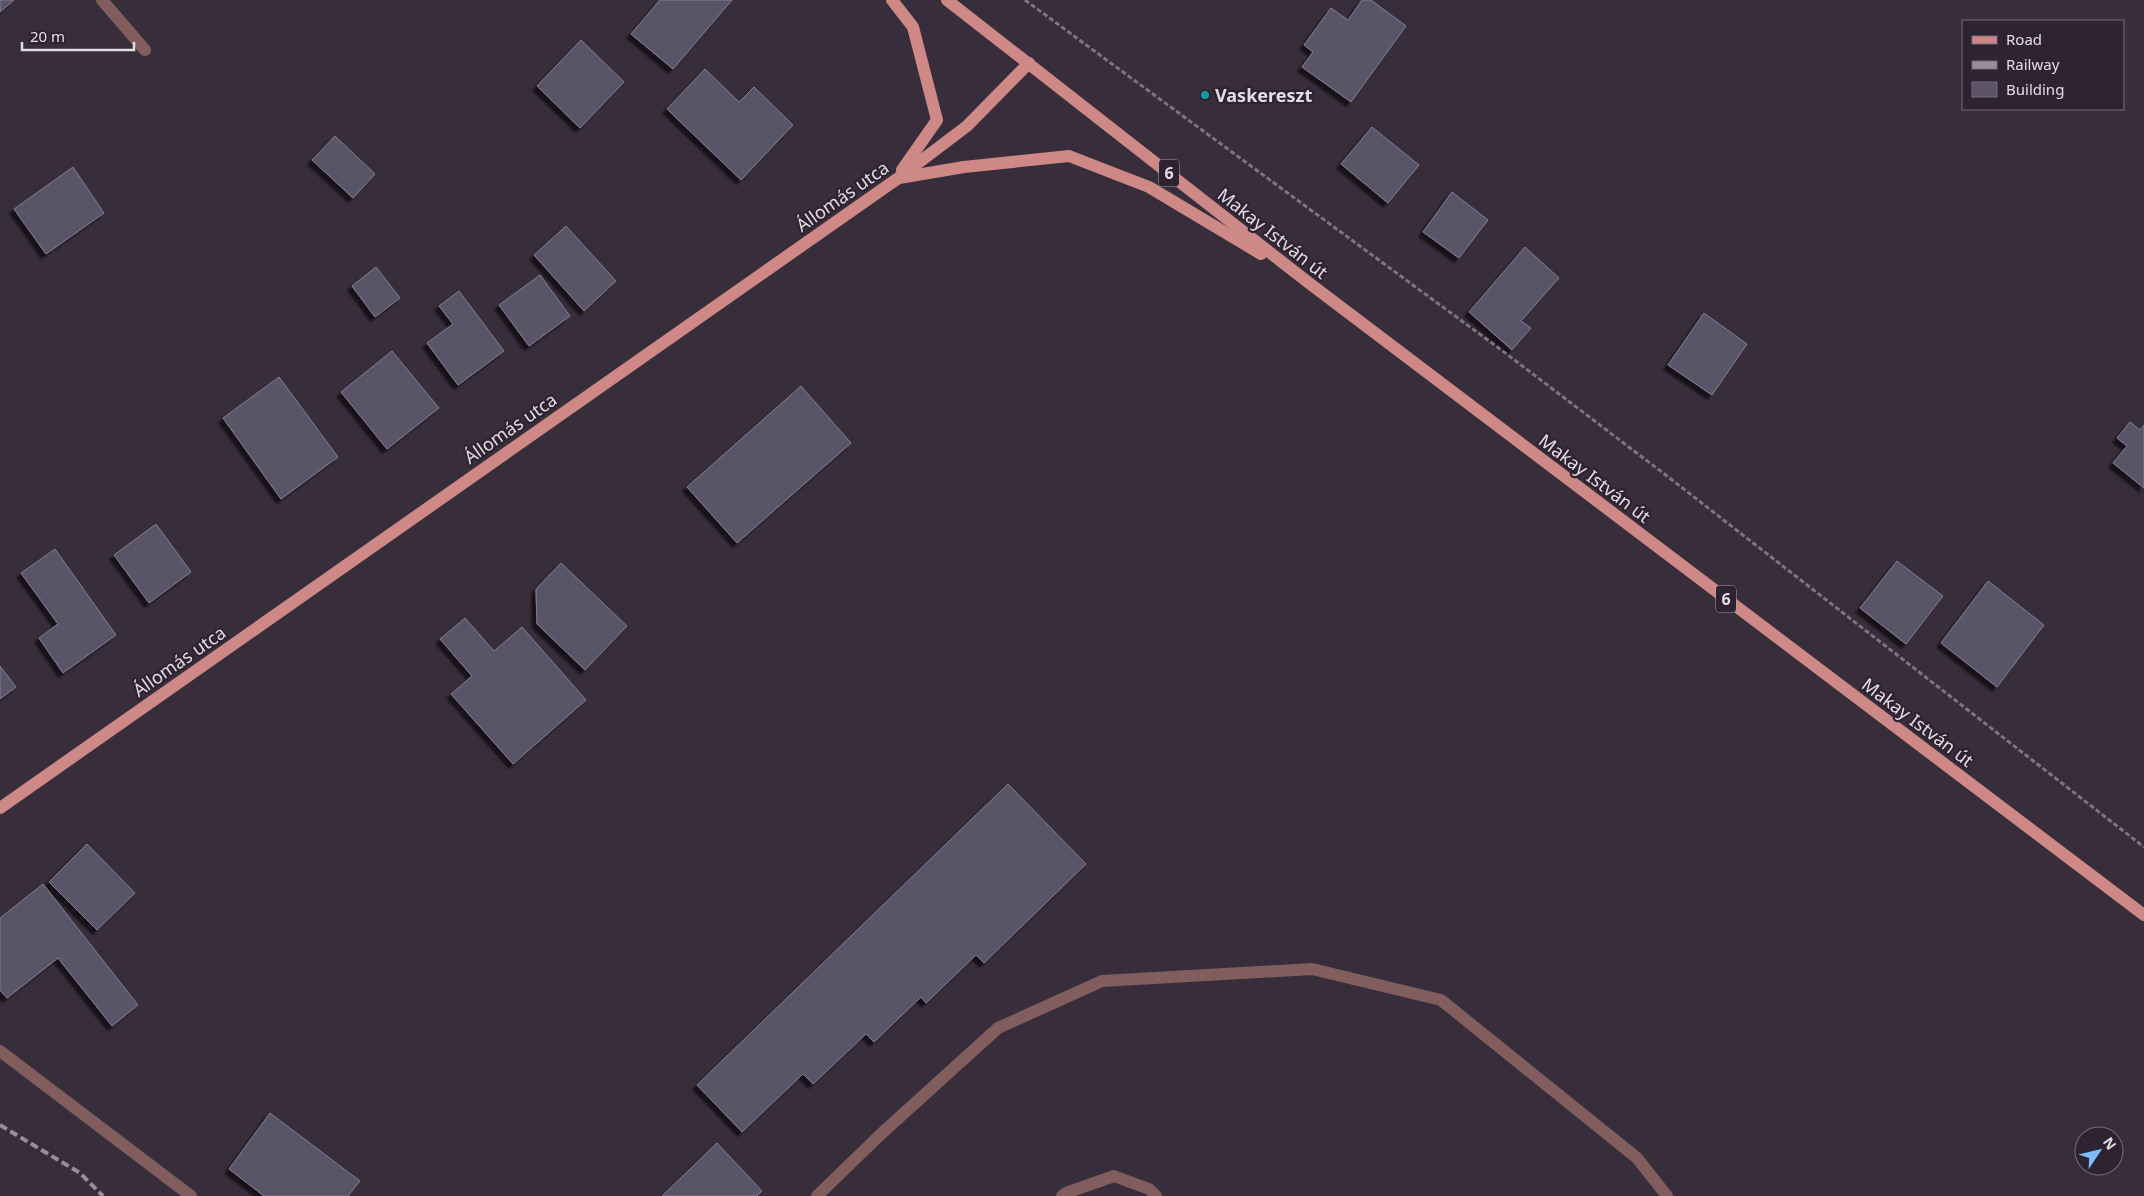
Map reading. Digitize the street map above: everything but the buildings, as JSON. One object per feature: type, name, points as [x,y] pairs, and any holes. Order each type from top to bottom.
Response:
[{"type":"main road","points":[[892,0],[913,27],[937,120],[897,179]]},
{"type":"main road","name":"6","points":[[948,0],[1029,63]]},
{"type":"main road","name":"Állomás utca","points":[[0,808],[897,179],[967,126],[1029,63]]},
{"type":"main road","name":"Makay István út","points":[[1029,63],[1308,283],[2144,916]]},
{"type":"main road","points":[[897,179],[964,167],[1069,156],[1149,187],[1308,283]]},
{"type":"street","points":[[102,0],[145,50]]},
{"type":"street","points":[[817,1196],[881,1134],[998,1028],[1102,981],[1312,969],[1440,1000],[1637,1158],[1667,1196]]},
{"type":"street","points":[[0,1051],[191,1196]]},
{"type":"street","points":[[1062,1196],[1066,1192],[1114,1176],[1149,1189],[1156,1196]]},
{"type":"path","points":[[1025,0],[1604,427],[2144,847]]},
{"type":"railway","points":[[0,1125],[80,1173],[103,1196]]},
{"type":"place","name":"Vaskereszt","points":[[1205,95]]}]
